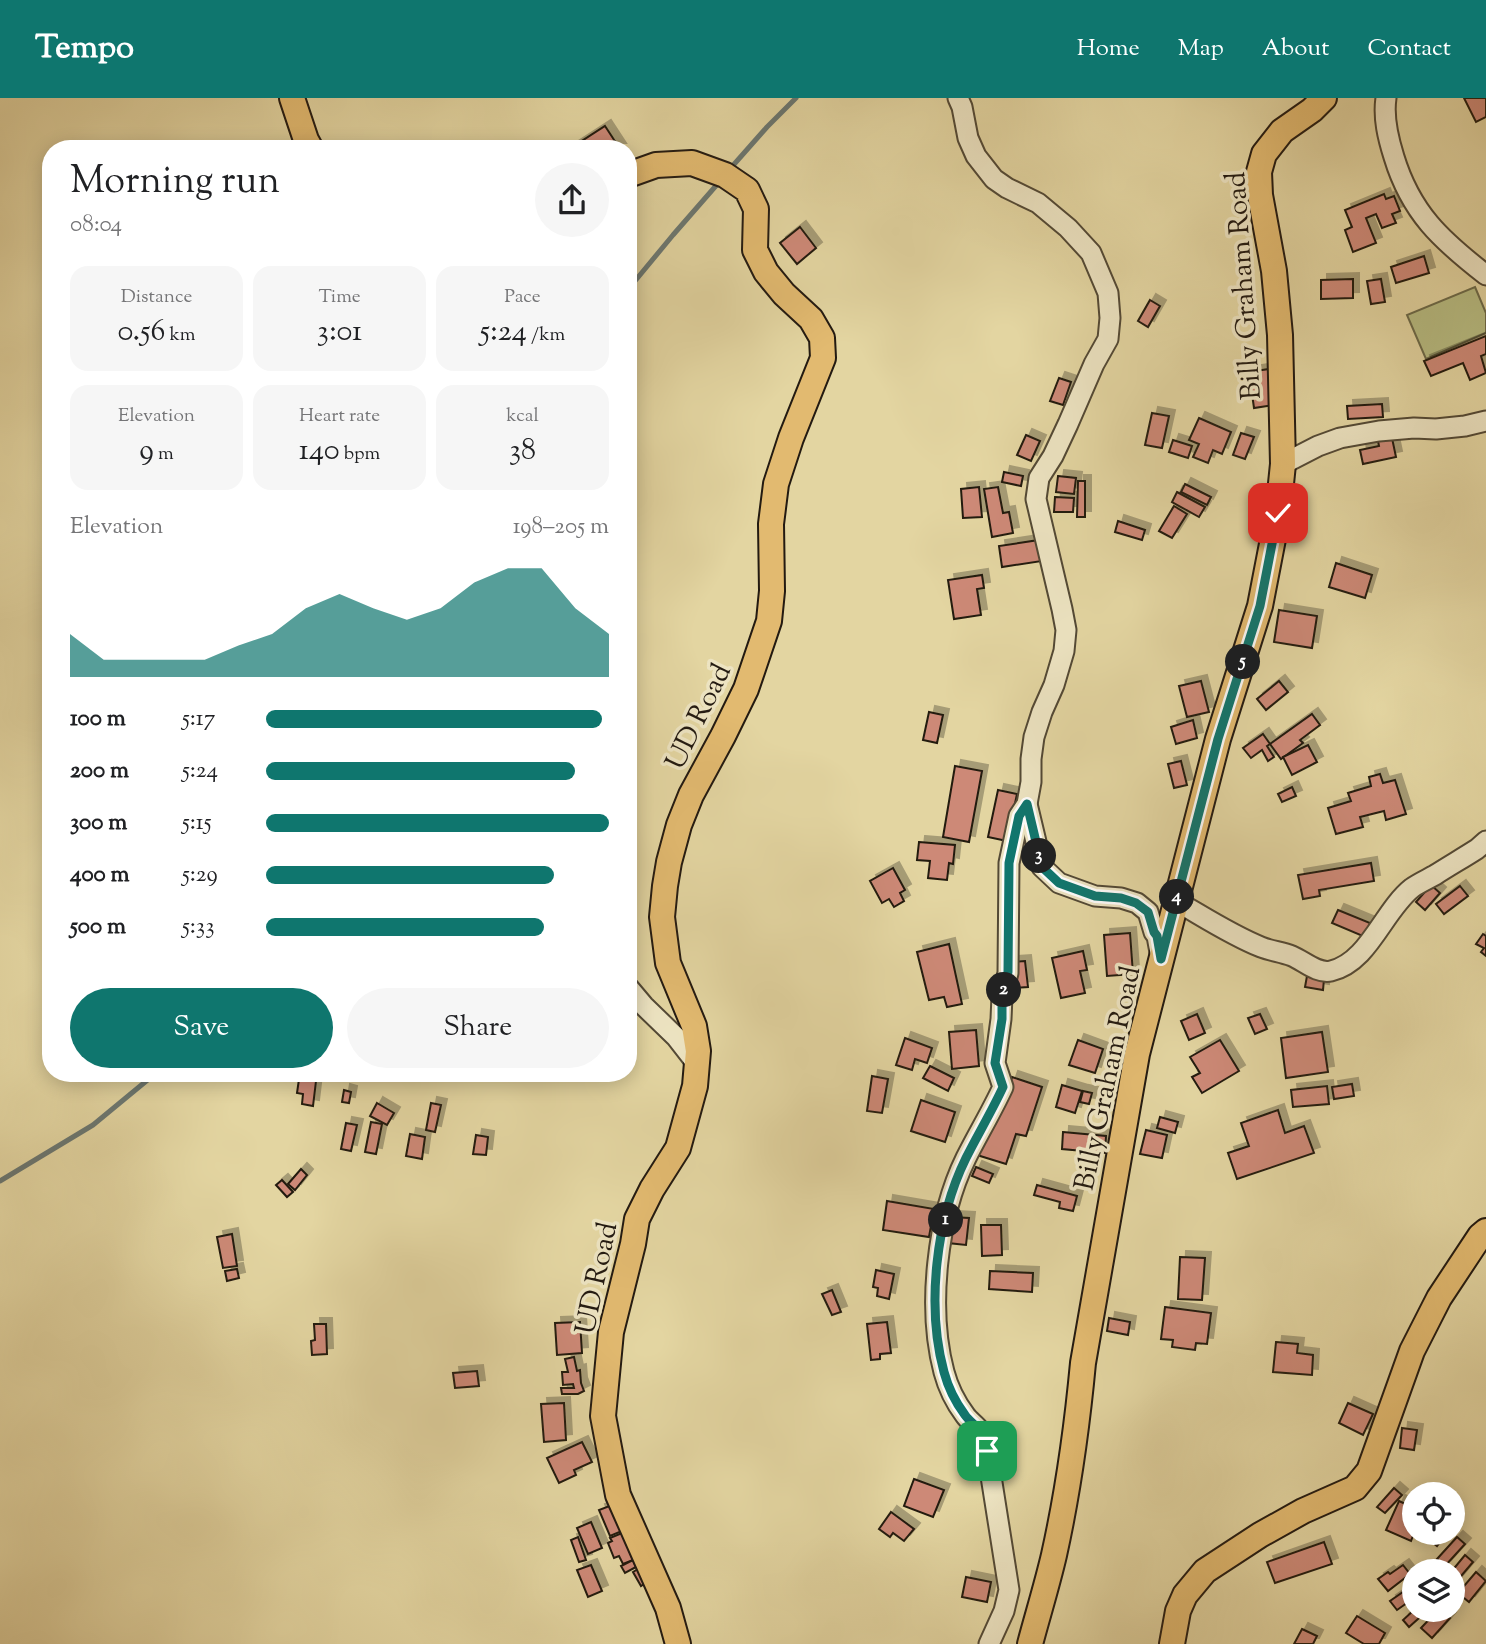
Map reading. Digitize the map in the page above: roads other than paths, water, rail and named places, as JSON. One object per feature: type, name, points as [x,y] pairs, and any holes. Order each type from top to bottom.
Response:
[{"type":"main road","points":[[292,98],[306,140]]},
{"type":"main road","name":"Billy Graham Road","points":[[1030,1644],[1054,1555],[1078,1414],[1083,1363],[1137,1054],[1218,739],[1260,606],[1278,513],[1283,464],[1277,302],[1260,195],[1259,172],[1264,154],[1282,131],[1324,98]]},
{"type":"main road","name":"UD Road","points":[[637,172],[656,165],[692,163],[725,174],[747,190],[756,209],[755,250],[766,272],[784,294],[811,319],[822,338],[823,358],[776,484],[771,524],[772,591],[769,621],[746,689],[691,795],[669,862],[662,917],[668,963],[694,1026],[698,1051],[695,1086],[678,1148],[637,1219],[611,1332],[603,1416],[618,1496],[668,1608],[678,1644]]},
{"type":"main road","points":[[1172,1644],[1178,1611],[1185,1595],[1205,1571],[1259,1535],[1354,1488],[1369,1471],[1412,1351],[1439,1298],[1486,1231]]},
{"type":"street","points":[[958,98],[968,138],[976,156],[994,179],[1038,204],[1068,228],[1091,253],[1108,293],[1110,318],[1108,339],[1063,435],[1039,478],[1037,499],[1066,630],[1064,650],[1034,737],[1027,804],[1019,816],[1009,863],[1008,972],[1002,996],[1002,1019],[995,1063],[1003,1087],[952,1191],[936,1275],[936,1309],[944,1373],[960,1407],[981,1432],[987,1451],[1006,1569],[1009,1590],[1004,1611],[989,1644]]},
{"type":"street","points":[[1386,98],[1387,136],[1400,178],[1411,201],[1428,224],[1454,250],[1486,275]]},
{"type":"street","points":[[1283,464],[1340,438],[1379,431],[1465,426],[1486,421]]},
{"type":"street","points":[[1027,804],[1042,867],[1059,883],[1095,896],[1121,898],[1136,903],[1148,912],[1157,936],[1161,959]]},
{"type":"street","points":[[1176,901],[1232,934],[1263,948],[1287,954],[1325,972],[1341,967],[1361,953],[1383,921],[1412,889],[1486,841]]},
{"type":"street","points":[[637,997],[676,1037],[696,1064]]},
{"type":"waterway","points":[[729,170],[796,98]]},
{"type":"waterway","points":[[637,279],[721,180]]},
{"type":"waterway","points":[[0,1181],[93,1125],[145,1082]]}]
